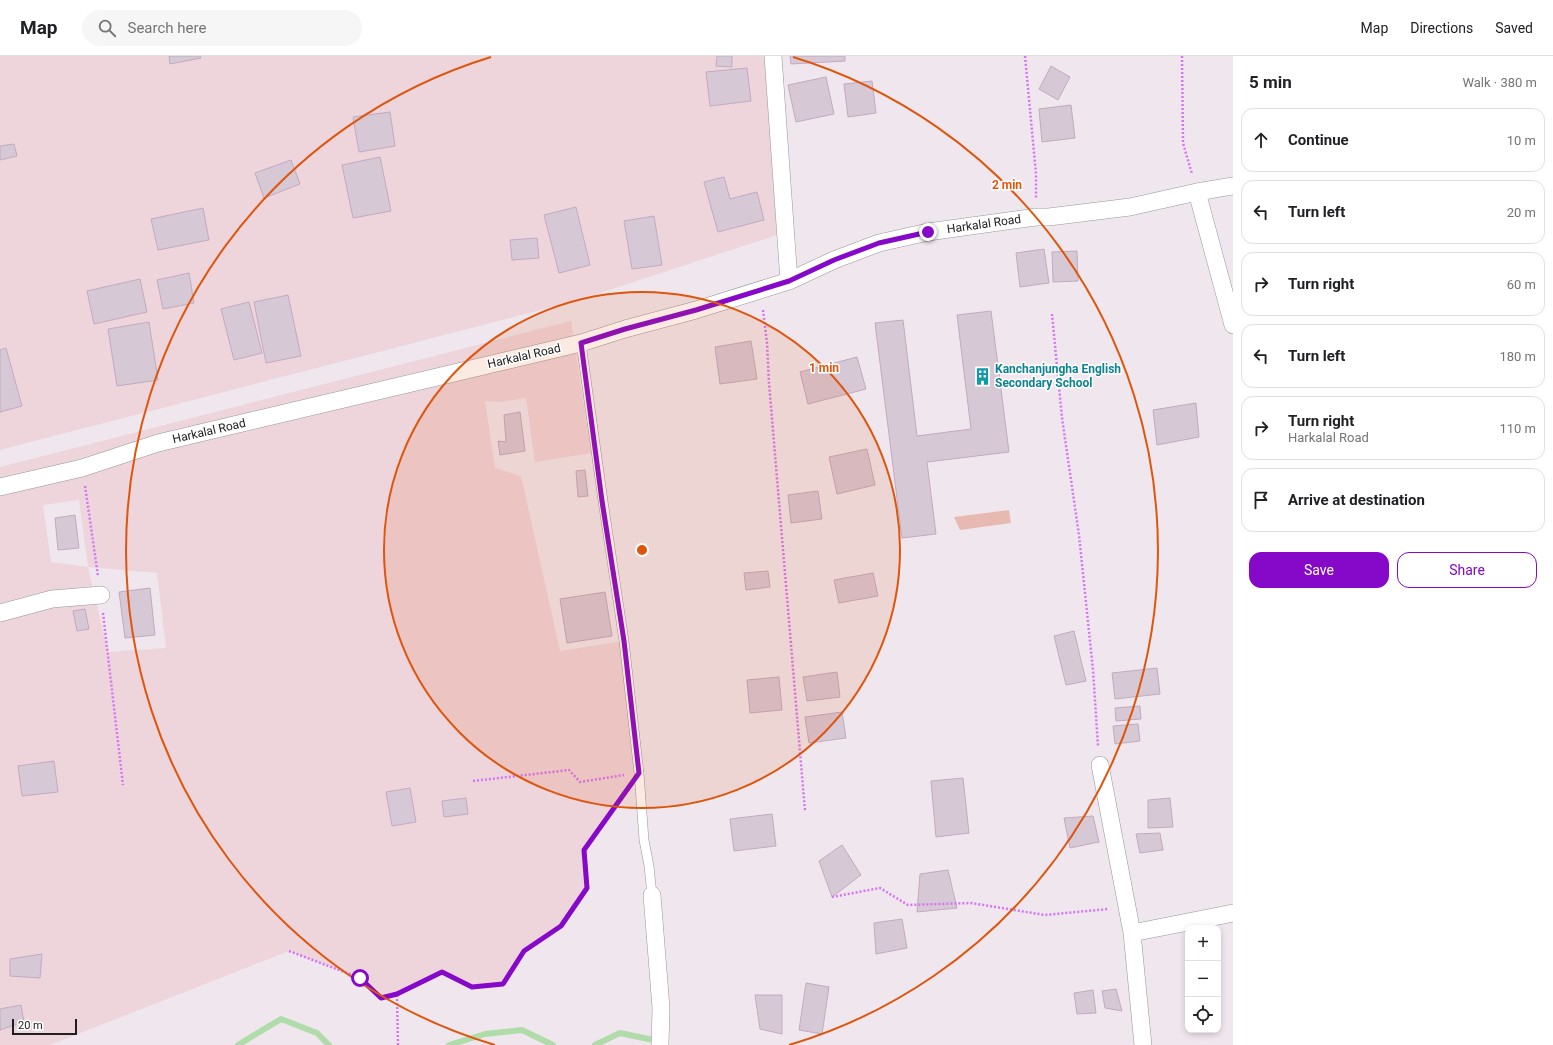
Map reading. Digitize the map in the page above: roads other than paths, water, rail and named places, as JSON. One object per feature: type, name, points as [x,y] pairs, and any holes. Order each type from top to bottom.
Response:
[{"type":"street","points":[[773,56],[789,281]]},
{"type":"street","name":"Harkalal Road","points":[[0,487],[82,468],[158,444],[581,343],[625,329],[696,310],[789,281],[834,260],[879,243],[928,232],[1036,217],[1049,217],[1130,207],[1197,192],[1233,186]]},
{"type":"street","points":[[1197,192],[1233,324]]},
{"type":"street","points":[[0,613],[52,600],[101,595]]},
{"type":"street","points":[[1100,765],[1132,933],[1142,1045]]},
{"type":"street","points":[[652,896],[661,1008],[660,1045]]},
{"type":"street","points":[[1132,933],[1233,914]]},
{"type":"lane","points":[[581,343],[602,501],[624,641],[639,773],[644,840],[649,866],[652,896]]},
{"type":"waterway","points":[[238,1045],[281,1019],[317,1033],[329,1045]]},
{"type":"waterway","points":[[449,1045],[485,1034],[522,1030],[553,1045]]},
{"type":"waterway","points":[[595,1045],[620,1033],[658,1041]]},
{"type":"place","name":"Kanchanjungha English Secondary School","points":[[982,376]]}]
